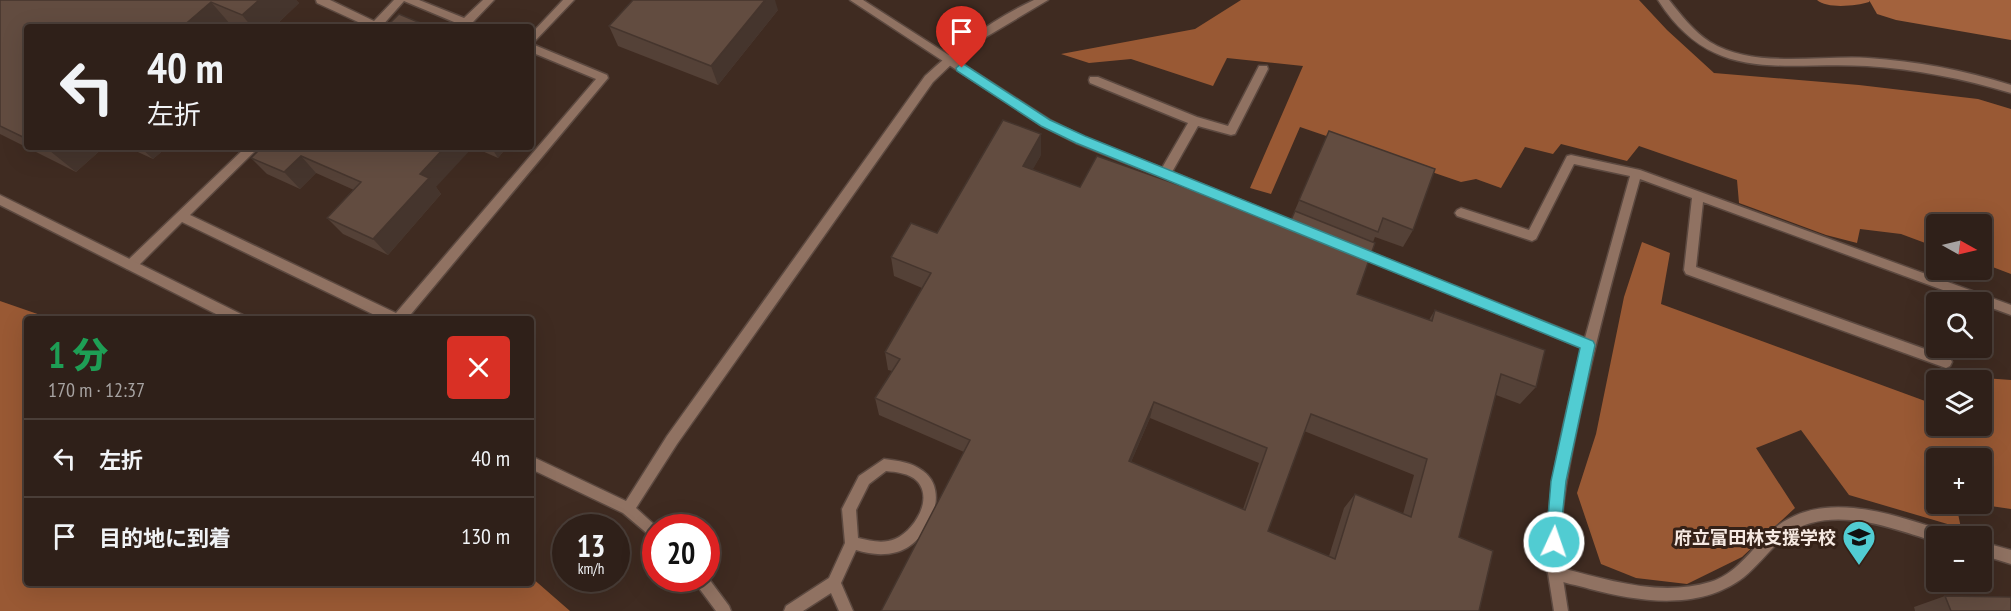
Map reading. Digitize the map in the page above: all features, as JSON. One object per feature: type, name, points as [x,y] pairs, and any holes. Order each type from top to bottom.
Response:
[{"type":"street","points":[[321,0],[371,24]]},
{"type":"street","points":[[377,24],[400,0]]},
{"type":"street","points":[[409,0],[469,24]]},
{"type":"street","points":[[472,24],[489,0]]},
{"type":"street","points":[[534,38],[569,0]]},
{"type":"street","points":[[855,0],[1046,123],[1080,140],[1310,233]]},
{"type":"street","points":[[628,508],[672,440],[912,100],[949,60],[983,33],[1043,0]]},
{"type":"street","points":[[1663,0],[1697,38],[1715,49],[1736,56],[1789,62],[1867,62],[1910,67],[1960,75],[2011,89]]},
{"type":"street","points":[[401,316],[603,78],[534,49]]},
{"type":"street","points":[[1094,80],[1195,121],[1231,131],[1263,69]]},
{"type":"street","points":[[1165,174],[1195,121]]},
{"type":"street","points":[[131,265],[251,150]]},
{"type":"street","points":[[1461,213],[1532,236],[1572,159],[1636,173],[2011,310]]},
{"type":"street","points":[[1561,611],[1555,573],[1554,525],[1559,481],[1588,345],[1636,173]]},
{"type":"street","points":[[1698,196],[1690,270],[1946,362]]},
{"type":"street","points":[[0,200],[233,316]]},
{"type":"street","points":[[182,217],[390,316]]},
{"type":"street","points":[[1343,246],[1588,345]]},
{"type":"street","points":[[534,463],[628,508],[642,522]]},
{"type":"street","points":[[791,611],[834,584],[852,543],[849,509],[864,480],[884,465],[908,468],[923,478],[930,495],[927,516],[910,540],[893,548],[866,549],[852,543]]},
{"type":"street","points":[[1555,573],[1647,594],[1689,594],[1714,588],[1738,573],[1779,531],[1808,517],[1838,512],[1872,516],[1926,532]]},
{"type":"street","points":[[1992,552],[2011,557]]},
{"type":"street","points":[[834,584],[846,611]]},
{"type":"street","points":[[710,592],[724,611]]},
{"type":"shaded area","points":[[1241,0],[1639,0],[1667,30],[1714,73],[1859,85],[1978,99],[2011,109],[2011,274],[1992,267],[1992,214],[1926,214],[1926,243],[1901,234],[1860,229],[1857,243],[1826,235],[1739,203],[1737,180],[1639,146],[1627,161],[1561,144],[1553,154],[1525,147],[1501,188],[1476,179],[1461,182],[1300,127],[1271,194],[1250,188],[1303,66],[1227,58],[1213,86],[1131,59],[1089,63],[1061,54],[1195,29]]},
{"type":"shaded area","points":[[1642,242],[1670,253],[1661,304],[1926,401],[1926,436],[1992,436],[1992,379],[2011,380],[2011,509],[1992,506],[1992,448],[1926,448],[1926,514],[1958,514],[1961,526],[1954,526],[1849,495],[1801,430],[1756,448],[1795,508],[1742,557],[1687,584],[1636,578],[1601,564],[1577,493],[1596,434],[1624,297]]},
{"type":"shaded area","points":[[0,301],[43,316],[24,316],[24,586],[534,586],[534,580],[570,611],[0,611]]},
{"type":"building","points":[[0,0],[259,0],[242,15],[211,2],[185,24],[24,24],[24,138],[0,126]]},
{"type":"building","points":[[633,0],[765,0],[711,66],[609,26]]},
{"type":"building","points":[[399,14],[423,24],[389,24]]},
{"type":"building","points":[[1003,120],[1041,134],[1023,166],[1080,187],[1097,156],[1289,224],[1295,211],[1375,243],[1357,294],[1432,321],[1435,310],[1545,350],[1536,387],[1501,374],[1459,537],[1493,551],[1479,611],[881,611],[970,440],[875,398],[900,359],[885,352],[931,273],[891,257],[911,223],[937,233]],"holes":[[[1154,402],[1267,448],[1245,510],[1129,461]],[[1311,414],[1427,459],[1411,517],[1355,494],[1335,559],[1268,531]]]},
{"type":"building","points":[[1329,131],[1435,169],[1413,230],[1383,218],[1378,232],[1299,200]]},
{"type":"building","points":[[259,150],[442,150],[420,174],[429,178],[373,239],[327,218],[361,182],[301,156],[284,172],[251,158]]},
{"type":"building","points":[[1945,596],[2011,597],[2011,611],[1951,611]]},
{"type":"waterway","points":[[1821,0],[1851,3],[1866,0]]},
{"type":"waterway","points":[[1896,0],[2011,20]]},
{"type":"place","name":"府立富田林支援学校","points":[[1859,566]]},
{"type":"route","points":[[962,68],[1046,123],[1080,140],[1588,345],[1559,481],[1554,542]]}]
